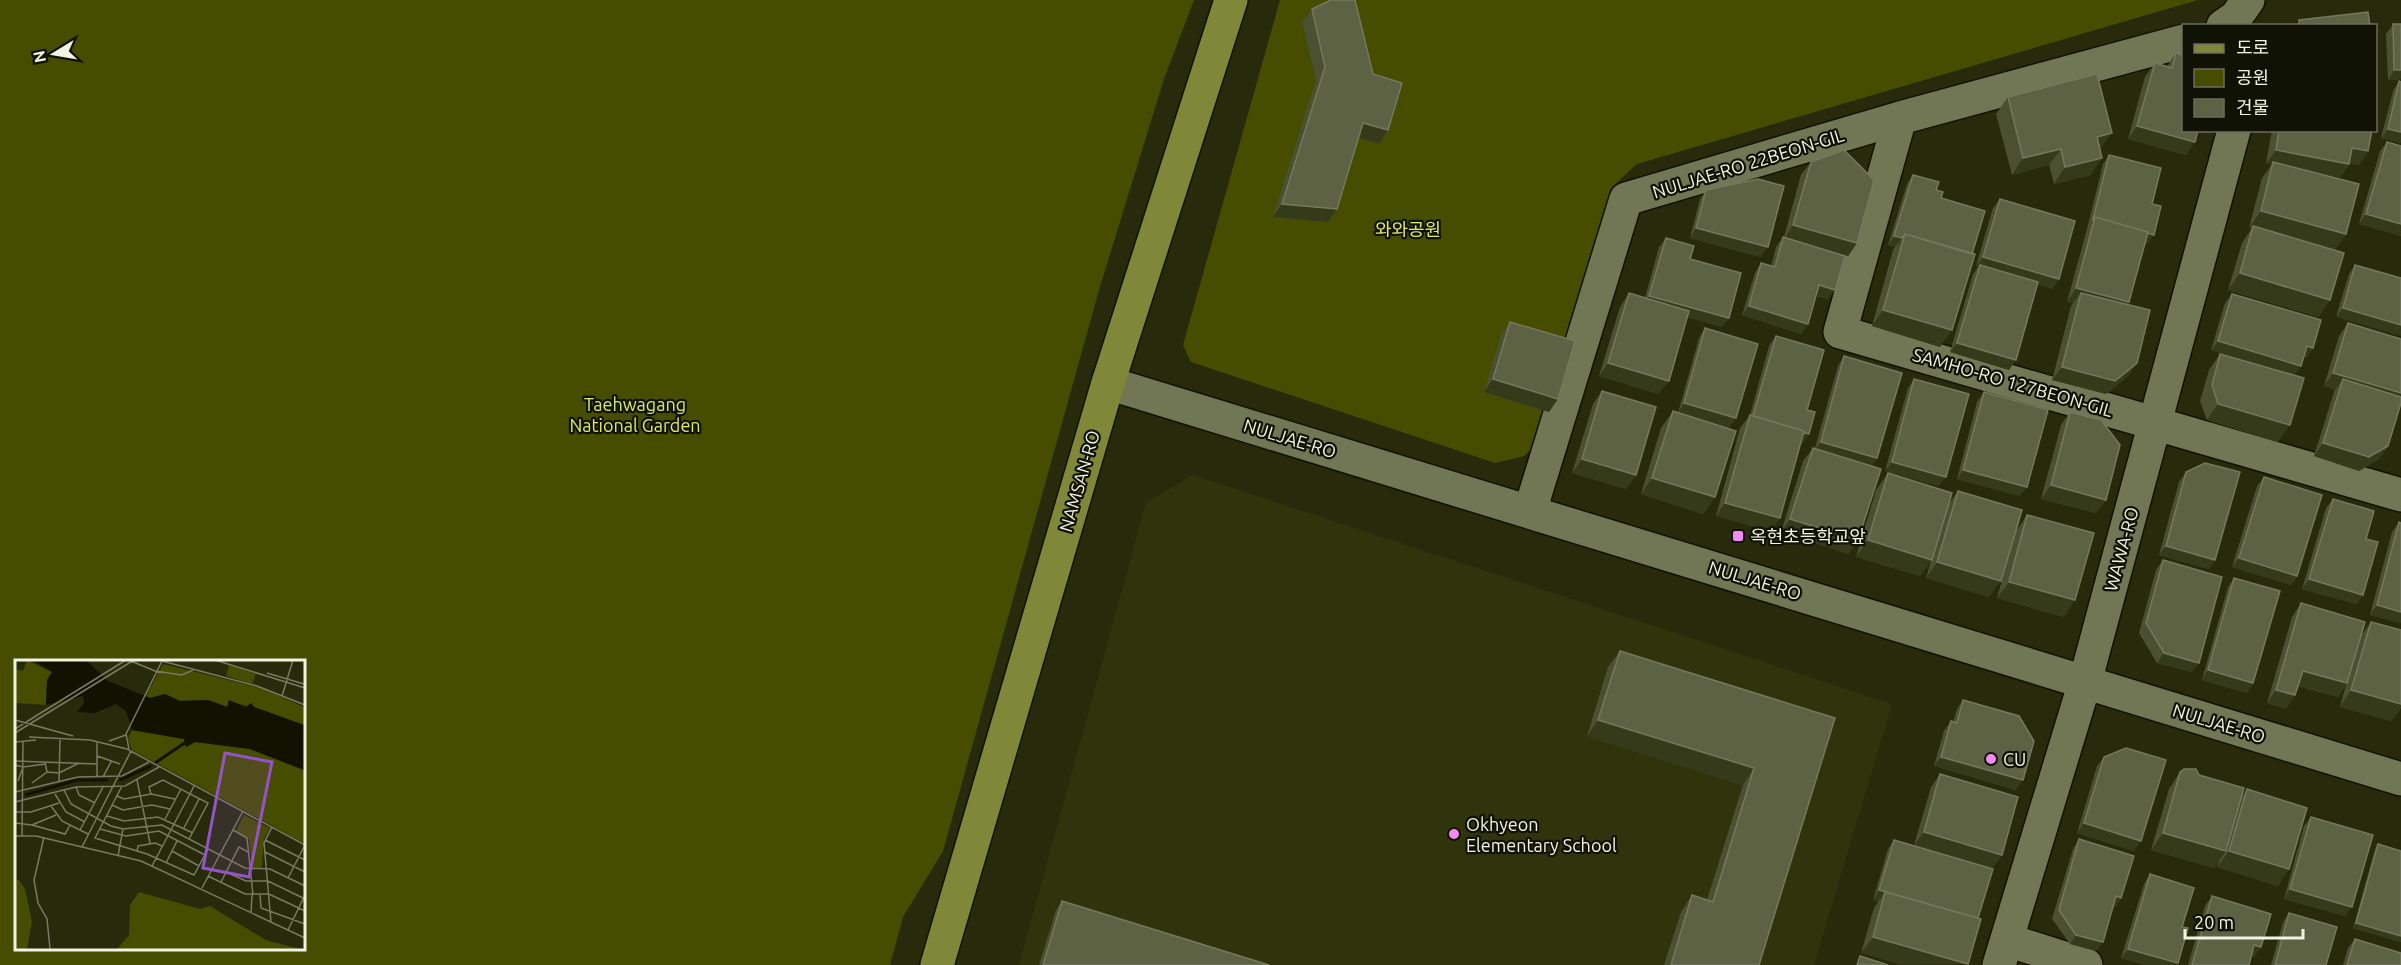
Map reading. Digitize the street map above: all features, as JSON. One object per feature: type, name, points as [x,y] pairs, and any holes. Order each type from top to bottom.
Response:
[{"type":"main road","name":"NAMSAN-RO","points":[[937,965],[1108,383],[1231,0]]},
{"type":"street","name":"NULJAE-RO 22BEON-GIL","points":[[1530,511],[1626,199],[1900,118],[2182,43]]},
{"type":"street","name":"SAMHO-RO 127BEON-GIL","points":[[1900,118],[1840,332],[2154,423],[2399,487]]},
{"type":"street","name":"WAWA-RO","points":[[2003,953],[2085,682],[2233,132]]},
{"type":"street","name":"NULJAE-RO","points":[[1108,383],[2401,780]]},
{"type":"street","points":[[2003,953],[2086,965]]},
{"type":"shaded area","name":"Okhyeon Elementary School","points":[[1193,475],[1892,704],[1814,965],[1019,965],[1146,503]]},
{"type":"green space","name":"Taehwagang National Garden","points":[[0,0],[1194,0],[1164,79],[1099,290],[943,851],[903,917],[890,965],[0,965]]},
{"type":"green space","name":"와와공원","points":[[1280,0],[2198,0],[1637,164],[1611,188],[1542,438],[1524,456],[1495,463],[1191,362],[1183,345]]},
{"type":"building","points":[[1331,0],[1355,0],[1373,74],[1402,83],[1388,130],[1363,123],[1337,209],[1282,204],[1325,67],[1312,9]]},
{"type":"building","points":[[2368,12],[2370,24],[2299,24],[2299,20]]},
{"type":"building","points":[[2393,24],[2401,24],[2401,70],[2394,70]]},
{"type":"building","points":[[2176,52],[2182,56],[2182,132],[2198,132],[2195,142],[2137,126],[2155,63],[2172,68]]},
{"type":"building","points":[[2097,74],[2112,133],[2097,137],[2102,158],[2065,167],[2061,149],[2023,158],[2008,97]]},
{"type":"building","points":[[2399,81],[2401,82],[2401,132],[2388,129]]},
{"type":"building","points":[[2279,132],[2372,132],[2368,151],[2352,148],[2349,164],[2276,150]]},
{"type":"building","points":[[2387,142],[2401,146],[2401,224],[2366,214]]},
{"type":"building","points":[[1844,150],[1874,180],[1857,243],[1793,225],[1811,162]]},
{"type":"building","points":[[2109,155],[2161,168],[2152,204],[2161,206],[2154,235],[2095,217],[2093,219]]},
{"type":"building","points":[[2273,162],[2359,184],[2346,234],[2261,211]]},
{"type":"building","points":[[1913,175],[1939,182],[1936,190],[1943,192],[1941,198],[1985,211],[1972,254],[1905,234],[1902,238],[1894,236]]},
{"type":"building","points":[[1758,179],[1784,186],[1768,247],[1696,228],[1706,190]]},
{"type":"building","points":[[2000,199],[2075,221],[2059,279],[1983,257]]},
{"type":"building","points":[[2095,217],[2148,232],[2129,302],[2076,288]]},
{"type":"building","points":[[2253,226],[2344,253],[2330,300],[2240,273]]},
{"type":"building","points":[[1905,234],[1975,254],[1952,330],[1883,310]]},
{"type":"building","points":[[1783,237],[1845,256],[1835,290],[1819,285],[1808,324],[1749,306],[1761,263],[1775,267]]},
{"type":"building","points":[[1666,238],[1694,246],[1690,259],[1741,273],[1729,318],[1649,296]]},
{"type":"building","points":[[1980,265],[2038,282],[2016,360],[1957,343]]},
{"type":"building","points":[[2355,265],[2401,278],[2401,325],[2343,308]]},
{"type":"building","points":[[1629,293],[1689,311],[1669,381],[1608,363]]},
{"type":"building","points":[[2081,293],[2150,310],[2137,363],[2115,381],[2062,367]]},
{"type":"building","points":[[2232,294],[2321,320],[2313,348],[2307,346],[2301,366],[2218,341]]},
{"type":"building","points":[[1510,322],[1575,341],[1558,399],[1493,379]]},
{"type":"building","points":[[2348,323],[2401,339],[2401,393],[2333,373]]},
{"type":"building","points":[[1705,328],[1758,344],[1736,418],[1684,403]]},
{"type":"building","points":[[1776,336],[1824,350],[1807,410],[1815,412],[1809,434],[1753,416]]},
{"type":"building","points":[[2220,354],[2304,378],[2290,425],[2218,404],[2212,385]]},
{"type":"building","points":[[1844,356],[1902,373],[1877,458],[1821,442]]},
{"type":"building","points":[[1914,379],[1969,394],[1946,477],[1892,462]]},
{"type":"building","points":[[2343,379],[2401,397],[2388,446],[2369,457],[2323,443]]},
{"type":"building","points":[[1602,391],[1656,407],[1636,475],[1582,459]]},
{"type":"building","points":[[1984,392],[2048,410],[2027,487],[1963,470]]},
{"type":"building","points":[[1673,411],[1736,431],[1715,497],[1652,478]]},
{"type":"building","points":[[2070,412],[2101,420],[2120,445],[2106,500],[2051,485]]},
{"type":"building","points":[[1750,415],[1804,431],[1780,518],[1725,503]]},
{"type":"building","points":[[1813,448],[1881,469],[1858,540],[1790,519]]},
{"type":"building","points":[[2205,463],[2240,472],[2215,560],[2166,546],[2186,472]]},
{"type":"building","points":[[1888,473],[1952,493],[1932,560],[1868,540]]},
{"type":"building","points":[[2264,477],[2322,495],[2297,576],[2239,558]]},
{"type":"building","points":[[1958,491],[2022,510],[2001,581],[1937,562]]},
{"type":"building","points":[[2333,499],[2374,511],[2366,539],[2378,542],[2363,595],[2309,579]]},
{"type":"building","points":[[2027,515],[2094,533],[2075,600],[2009,582]]},
{"type":"building","points":[[2399,522],[2401,523],[2401,612],[2377,605]]},
{"type":"building","points":[[2163,560],[2222,577],[2199,663],[2164,653],[2146,623]]},
{"type":"building","points":[[2234,578],[2280,591],[2253,683],[2208,670]]},
{"type":"building","points":[[2301,603],[2365,622],[2347,683],[2303,671],[2295,695],[2276,690]]},
{"type":"building","points":[[2371,622],[2401,630],[2401,704],[2351,690]]},
{"type":"building","points":[[1620,651],[1835,718],[1759,965],[1671,965],[1692,895],[1713,902],[1754,768],[1598,720]]},
{"type":"building","points":[[1963,700],[2019,716],[2034,741],[2023,780],[1941,757],[1951,721],[1957,723]]},
{"type":"building","points":[[2126,748],[2166,760],[2141,841],[2084,823],[2104,757]]},
{"type":"building","points":[[2184,769],[2196,769],[2199,775],[2244,788],[2226,851],[2163,833],[2180,772]]},
{"type":"building","points":[[1940,774],[2018,797],[2002,855],[1924,832]]},
{"type":"building","points":[[2247,789],[2307,808],[2289,869],[2229,851]]},
{"type":"building","points":[[2311,817],[2373,835],[2352,907],[2290,889]]},
{"type":"building","points":[[2079,839],[2134,856],[2121,898],[2116,896],[2103,942],[2076,935],[2059,910]]},
{"type":"building","points":[[1894,840],[1993,869],[1978,918],[1879,890]]},
{"type":"building","points":[[2378,844],[2401,851],[2401,936],[2356,923]]},
{"type":"building","points":[[2150,874],[2194,888],[2182,927],[2188,928],[2178,963],[2128,949]]},
{"type":"building","points":[[1885,892],[1981,919],[1968,964],[1873,937]]},
{"type":"building","points":[[2212,896],[2271,914],[2261,947],[2254,945],[2249,965],[2192,965]]},
{"type":"building","points":[[1062,901],[1269,965],[1043,965]]},
{"type":"building","points":[[2289,913],[2337,927],[2326,965],[2275,965]]},
{"type":"building","points":[[2355,939],[2401,953],[2401,965],[2347,965]]},
{"type":"building","points":[[1860,956],[1888,965],[1857,965]]},
{"type":"place","name":"옥현초등학교앞","points":[[1738,536]]},
{"type":"place","name":"CU","points":[[1991,759]]},
{"type":"place","name":"Okhyeon Elementary School","points":[[1454,834]]}]
